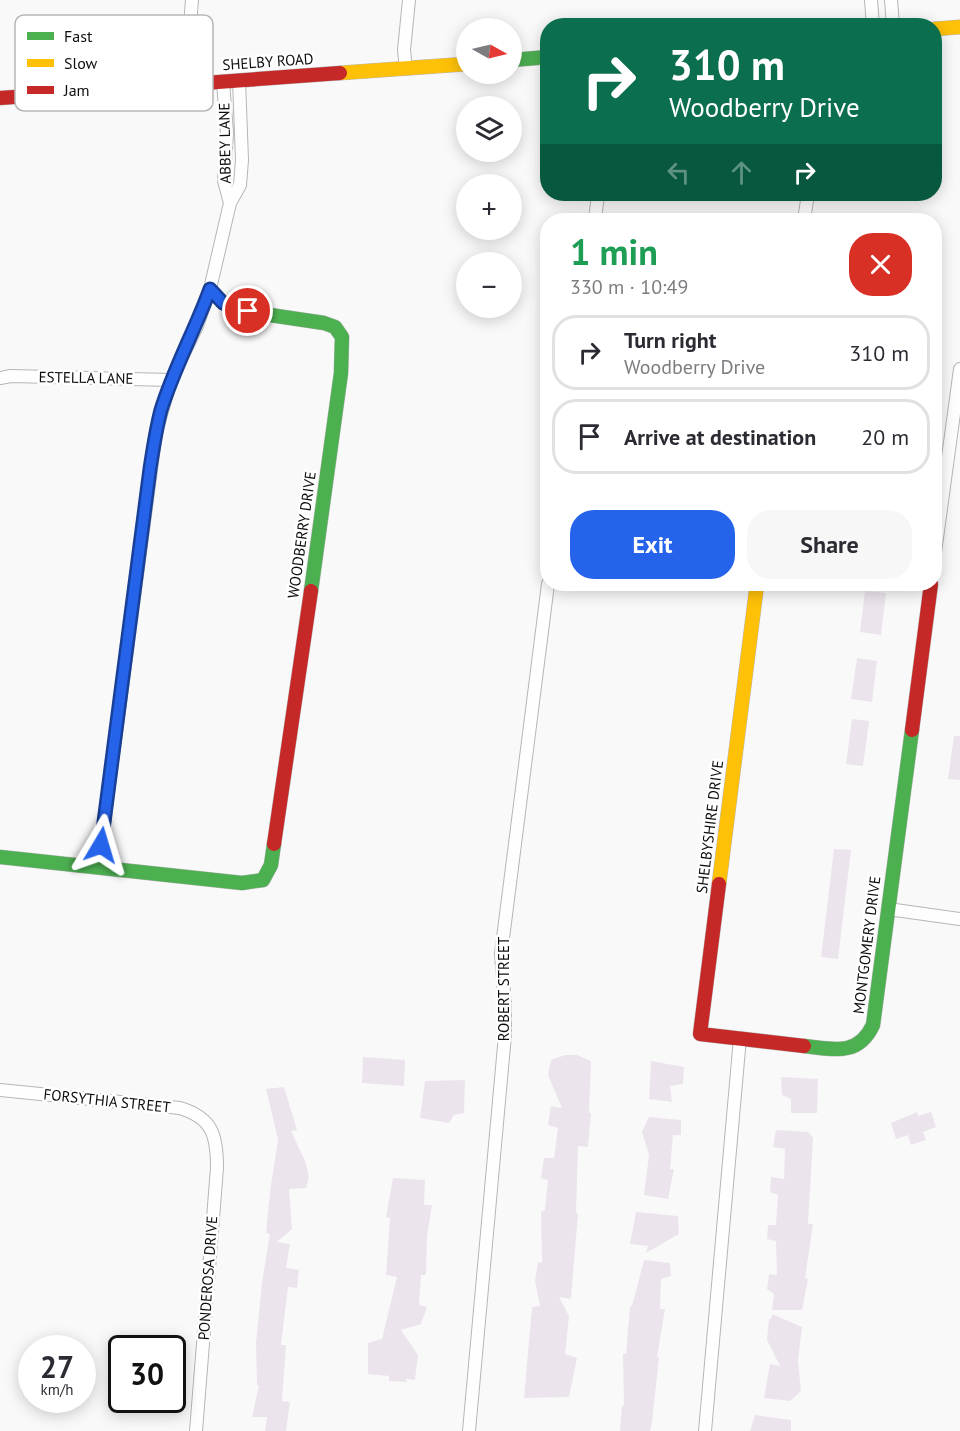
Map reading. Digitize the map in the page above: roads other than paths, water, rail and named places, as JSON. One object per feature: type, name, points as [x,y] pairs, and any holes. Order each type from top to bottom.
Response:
[{"type":"street","points":[[191,15],[192,0]]},
{"type":"street","points":[[406,69],[404,50],[409,0]]},
{"type":"street","points":[[871,0],[872,18]]},
{"type":"street","points":[[891,0],[892,18]]},
{"type":"street","points":[[942,28],[960,27]]},
{"type":"street","points":[[522,59],[540,58]]},
{"type":"street","name":"SHELBY ROAD","points":[[213,83],[456,65]]},
{"type":"street","name":"ABBEY LANE","points":[[98,868],[150,469],[161,410],[171,380],[197,326],[210,289],[230,203],[240,185],[242,160],[239,80]]},
{"type":"street","name":"ABBEY LANE","points":[[223,82],[227,133],[224,181],[230,203]]},
{"type":"street","name":"SHELBY ROAD","points":[[0,98],[15,97]]},
{"type":"street","name":"WOODBERRY DRIVE","points":[[98,868],[242,883],[263,880],[271,865],[322,515],[343,343],[340,332],[335,327],[230,306],[223,303],[210,289]]},
{"type":"street","points":[[942,501],[960,369]]},
{"type":"street","name":"ESTELLA LANE","points":[[0,378],[11,376],[171,380]]},
{"type":"street","name":"ROBERT STREET","points":[[469,1431],[505,1035],[501,954],[547,591]]},
{"type":"street","name":"SHELBYSHIRE DRIVE","points":[[740,1038],[699,1034],[757,591]]},
{"type":"street","name":"MONTGOMERY DRIVE","points":[[740,1038],[838,1050],[848,1049],[862,1043],[869,1035],[873,1025],[930,591]]},
{"type":"street","points":[[0,857],[98,868]]},
{"type":"street","points":[[888,909],[960,919]]},
{"type":"street","points":[[705,1431],[740,1038]]},
{"type":"street","name":"FORSYTHIA STREET","points":[[0,1090],[180,1108],[200,1116],[209,1126]]},
{"type":"street","name":"PONDEROSA DRIVE","points":[[196,1431],[217,1162],[216,1144],[209,1126]]}]
